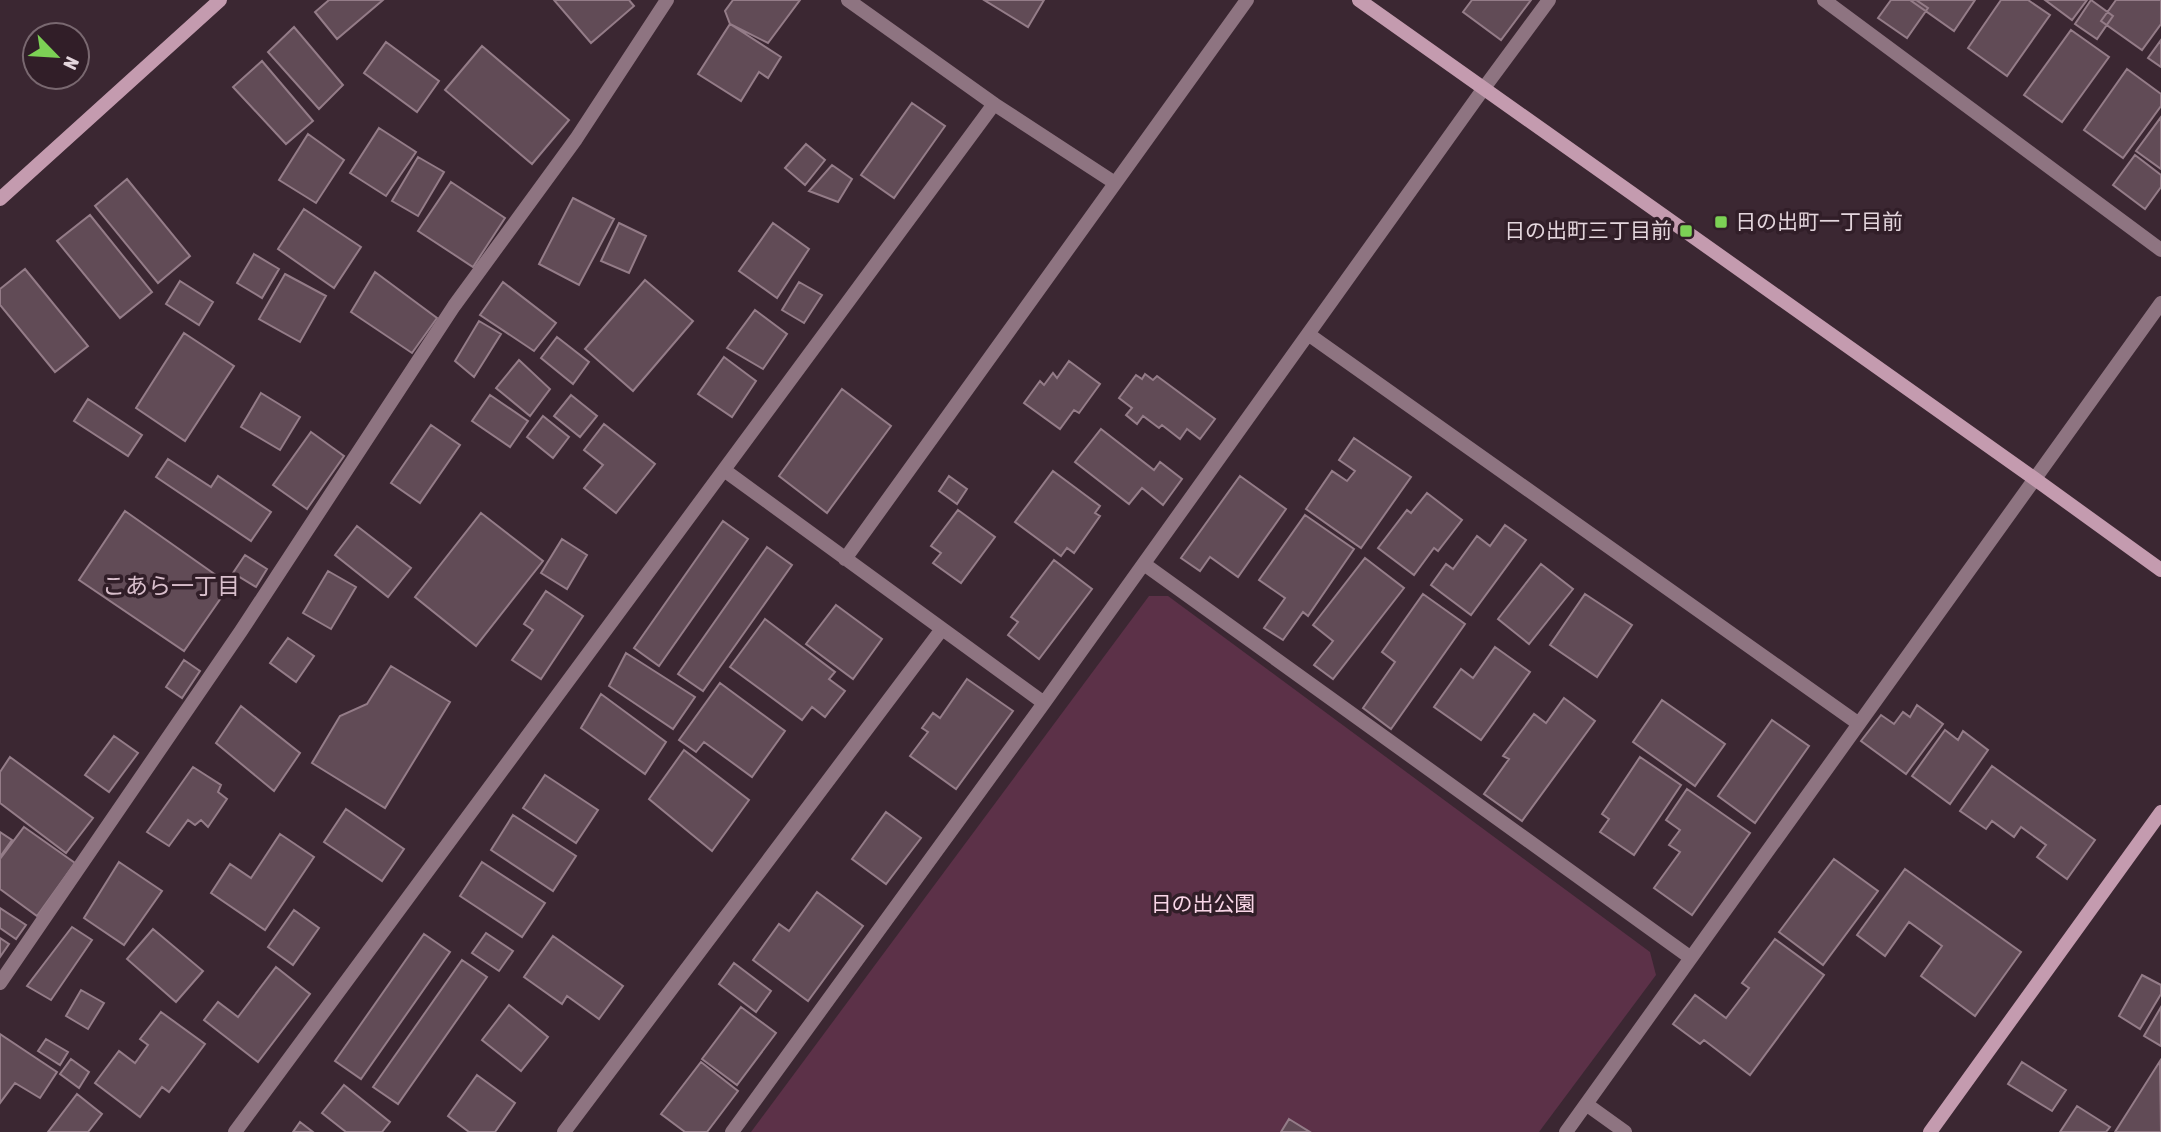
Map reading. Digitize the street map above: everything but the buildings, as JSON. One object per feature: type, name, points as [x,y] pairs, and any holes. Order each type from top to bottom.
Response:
[{"type":"street","points":[[0,199],[220,0]]},
{"type":"street","points":[[0,983],[241,631],[454,306],[576,139],[667,0]]},
{"type":"street","points":[[848,0],[994,104],[1115,183]]},
{"type":"street","points":[[845,559],[1247,0]]},
{"type":"street","points":[[1360,0],[2161,570]]},
{"type":"street","points":[[732,1132],[1549,0]]},
{"type":"street","points":[[1824,0],[2161,250]]},
{"type":"street","points":[[235,1132],[994,104]]},
{"type":"street","points":[[1566,1132],[2161,303]]},
{"type":"street","points":[[1308,334],[1859,724]]},
{"type":"street","points":[[724,470],[1044,703]]},
{"type":"street","points":[[1144,564],[1691,958]]},
{"type":"street","points":[[564,1132],[942,629]]},
{"type":"street","points":[[1930,1132],[2161,812]]},
{"type":"street","points":[[1586,1104],[1625,1132]]},
{"type":"green space","name":"日の出公園","points":[[1149,596],[1168,596],[1650,952],[1656,975],[1539,1132],[751,1132]]},
{"type":"place","name":"日の出町一丁目前","points":[[1721,222]]},
{"type":"place","name":"日の出町三丁目前","points":[[1686,231]]},
{"type":"district","name":"こあら一丁目","points":[[171,586]]}]
